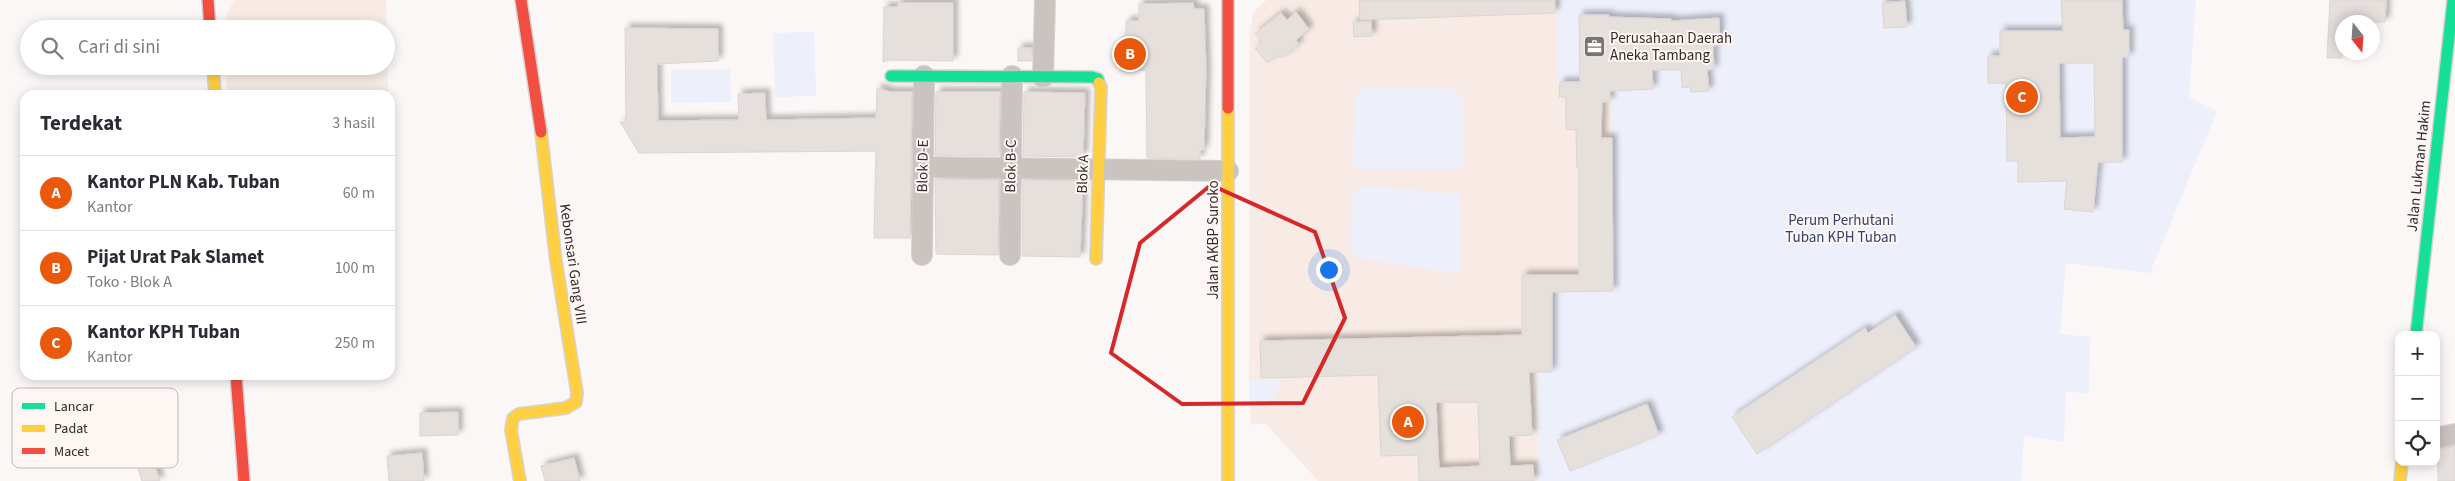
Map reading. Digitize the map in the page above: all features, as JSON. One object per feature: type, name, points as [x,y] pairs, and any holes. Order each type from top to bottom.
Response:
[{"type":"street","points":[[208,0],[209,20]]},
{"type":"street","name":"Kebonsari Gang VIII","points":[[520,481],[511,430],[512,418],[524,413],[566,408],[576,402],[577,393],[556,261],[538,103],[521,0]]},
{"type":"street","points":[[891,76],[1043,77],[1045,0]]},
{"type":"street","name":"Jalan AKBP Suroko","points":[[1228,0],[1228,481]]},
{"type":"street","name":"Jalan Lukman Hakim","points":[[2416,331],[2453,0]]},
{"type":"street","points":[[214,75],[215,90]]},
{"type":"street","name":"Blok D-E","points":[[922,255],[924,76]]},
{"type":"street","name":"Blok B-C","points":[[1010,255],[1012,76]]},
{"type":"street","name":"Blok A","points":[[1043,77],[1092,76],[1099,80],[1101,90],[1096,259]]},
{"type":"street","points":[[923,167],[1228,171]]},
{"type":"street","points":[[236,380],[244,481]]},
{"type":"street","points":[[2440,437],[2455,434]]},
{"type":"street","points":[[2400,481],[2402,466]]},
{"type":"highlighted area","points":[[1211,185],[1315,232],[1345,318],[1303,403],[1182,404],[1111,353],[1140,243]]},
{"type":"shaded area","points":[[234,0],[386,0],[386,20],[227,20]]},
{"type":"shaded area","points":[[1267,0],[1557,0],[1558,81],[1611,81],[1614,292],[1553,293],[1552,373],[1537,373],[1537,481],[1318,481],[1265,423],[1251,425],[1249,380],[1250,31],[1253,14]]},
{"type":"shaded area","points":[[226,75],[388,75],[388,90],[227,90]]},
{"type":"green space","name":"Perum Perhutani Tuban KPH Tuban","points":[[1557,0],[2196,0],[2189,97],[2217,111],[2150,273],[2066,263],[2060,334],[2090,337],[2089,393],[2066,392],[2064,442],[2024,436],[2021,481],[1537,481],[1537,373],[1552,372],[1553,293],[1614,292],[1611,82],[1558,81]]},
{"type":"green space","points":[[814,32],[816,96],[775,97],[773,33]]},
{"type":"green space","points":[[730,69],[731,102],[671,103],[671,70]]},
{"type":"green space","points":[[1368,87],[1446,87],[1459,92],[1463,102],[1464,165],[1454,170],[1357,170],[1353,162],[1355,96],[1360,89]]},
{"type":"green space","points":[[1369,186],[1460,194],[1461,267],[1457,274],[1360,258],[1353,253],[1350,246],[1352,193],[1359,187]]},
{"type":"green space","points":[[1249,380],[1279,380],[1278,392],[1268,403],[1250,407]]},
{"type":"building","points":[[1359,0],[1555,0],[1555,13],[1360,20]]},
{"type":"building","points":[[2061,0],[2122,0],[2123,30],[2129,30],[2129,57],[2122,57],[2122,162],[2098,162],[2093,212],[2064,209],[2067,181],[2018,182],[2018,161],[2007,161],[2006,83],[1988,83],[1988,56],[2000,56],[2000,31],[2063,31]],"holes":[[[2059,63],[2094,63],[2095,137],[2060,138]]]},
{"type":"building","points":[[2330,0],[2386,0],[2385,22],[2380,22],[2380,15],[2335,15],[2335,58],[2327,58]]},
{"type":"building","points":[[1905,1],[1907,27],[1884,28],[1882,3]]},
{"type":"building","points":[[898,3],[953,3],[953,61],[891,60],[883,62],[884,7],[898,7]]},
{"type":"building","points":[[1193,3],[1194,9],[1204,9],[1206,69],[1204,150],[1200,150],[1200,159],[1147,158],[1146,70],[1122,71],[1122,37],[1126,37],[1126,21],[1139,21],[1139,4]]},
{"type":"building","points":[[1296,12],[1309,29],[1296,40],[1299,44],[1282,58],[1278,55],[1267,63],[1255,48],[1262,42],[1255,34],[1281,13],[1287,20]]},
{"type":"building","points":[[1579,15],[1671,19],[1671,21],[1719,18],[1720,45],[1713,46],[1714,69],[1707,70],[1709,91],[1691,92],[1690,87],[1682,88],[1681,70],[1652,70],[1653,89],[1610,91],[1610,102],[1602,102],[1601,138],[1612,138],[1613,291],[1552,292],[1552,372],[1529,372],[1532,435],[1509,436],[1510,466],[1533,465],[1534,481],[1419,481],[1418,455],[1381,456],[1378,375],[1261,378],[1260,341],[1522,335],[1522,275],[1579,275],[1579,168],[1577,168],[1576,130],[1566,129],[1566,97],[1559,97],[1560,82],[1580,82]],"holes":[[[1436,402],[1478,402],[1480,466],[1439,468]]]},
{"type":"building","points":[[1371,21],[1372,36],[1354,37],[1353,22]]},
{"type":"building","points":[[625,28],[718,29],[718,61],[657,64],[658,121],[739,120],[738,94],[765,93],[766,120],[876,118],[877,88],[891,92],[912,92],[910,238],[874,238],[876,151],[639,153],[620,122],[626,122]]},
{"type":"building","points":[[1018,48],[1032,48],[1032,61],[1018,61]]},
{"type":"building","points":[[936,92],[1000,92],[999,156],[935,155]]},
{"type":"building","points":[[1024,92],[1085,93],[1083,157],[1023,156]]},
{"type":"building","points":[[935,179],[999,180],[998,255],[936,254]]},
{"type":"building","points":[[1023,180],[1083,181],[1080,257],[1022,256]]},
{"type":"building","points":[[1895,315],[1916,347],[1757,454],[1732,417],[1865,328],[1868,333]]},
{"type":"building","points":[[1647,404],[1659,435],[1570,471],[1557,440]]},
{"type":"building","points":[[458,412],[458,435],[420,436],[420,413]]},
{"type":"building","points":[[2455,446],[2455,481],[2438,481],[2440,450]]},
{"type":"building","points":[[422,453],[424,481],[389,481],[387,456]]},
{"type":"building","points":[[574,458],[580,481],[545,481],[541,466]]},
{"type":"building","points":[[138,468],[156,468],[160,481],[142,481]]},
{"type":"traffic: fast","points":[[2416,331],[2453,0]]},
{"type":"traffic: fast","points":[[891,76],[1092,77],[1098,79],[1099,83]]},
{"type":"traffic: slow","points":[[214,75],[215,90]]},
{"type":"traffic: slow","points":[[1096,259],[1101,87],[1099,83]]},
{"type":"traffic: slow","points":[[1228,108],[1228,481]]},
{"type":"traffic: slow","points":[[520,481],[511,430],[513,418],[519,414],[566,408],[576,402],[577,393],[556,261],[541,132]]},
{"type":"traffic: slow","points":[[2400,481],[2402,466]]},
{"type":"traffic: jam","points":[[208,0],[209,20]]},
{"type":"traffic: jam","points":[[521,0],[541,132]]},
{"type":"traffic: jam","points":[[1228,0],[1228,108]]},
{"type":"traffic: jam","points":[[236,380],[244,481]]},
{"type":"place","name":"Perusahaan Daerah Aneka Tambang","points":[[1594,47]]},
{"type":"place","name":"Pijat Urat Pak Slamet","points":[[1130,54]]},
{"type":"place","name":"Kantor KPH Tuban","points":[[2022,97]]},
{"type":"place","name":"Kantor PLN Kab. Tuban","points":[[1408,422]]}]
